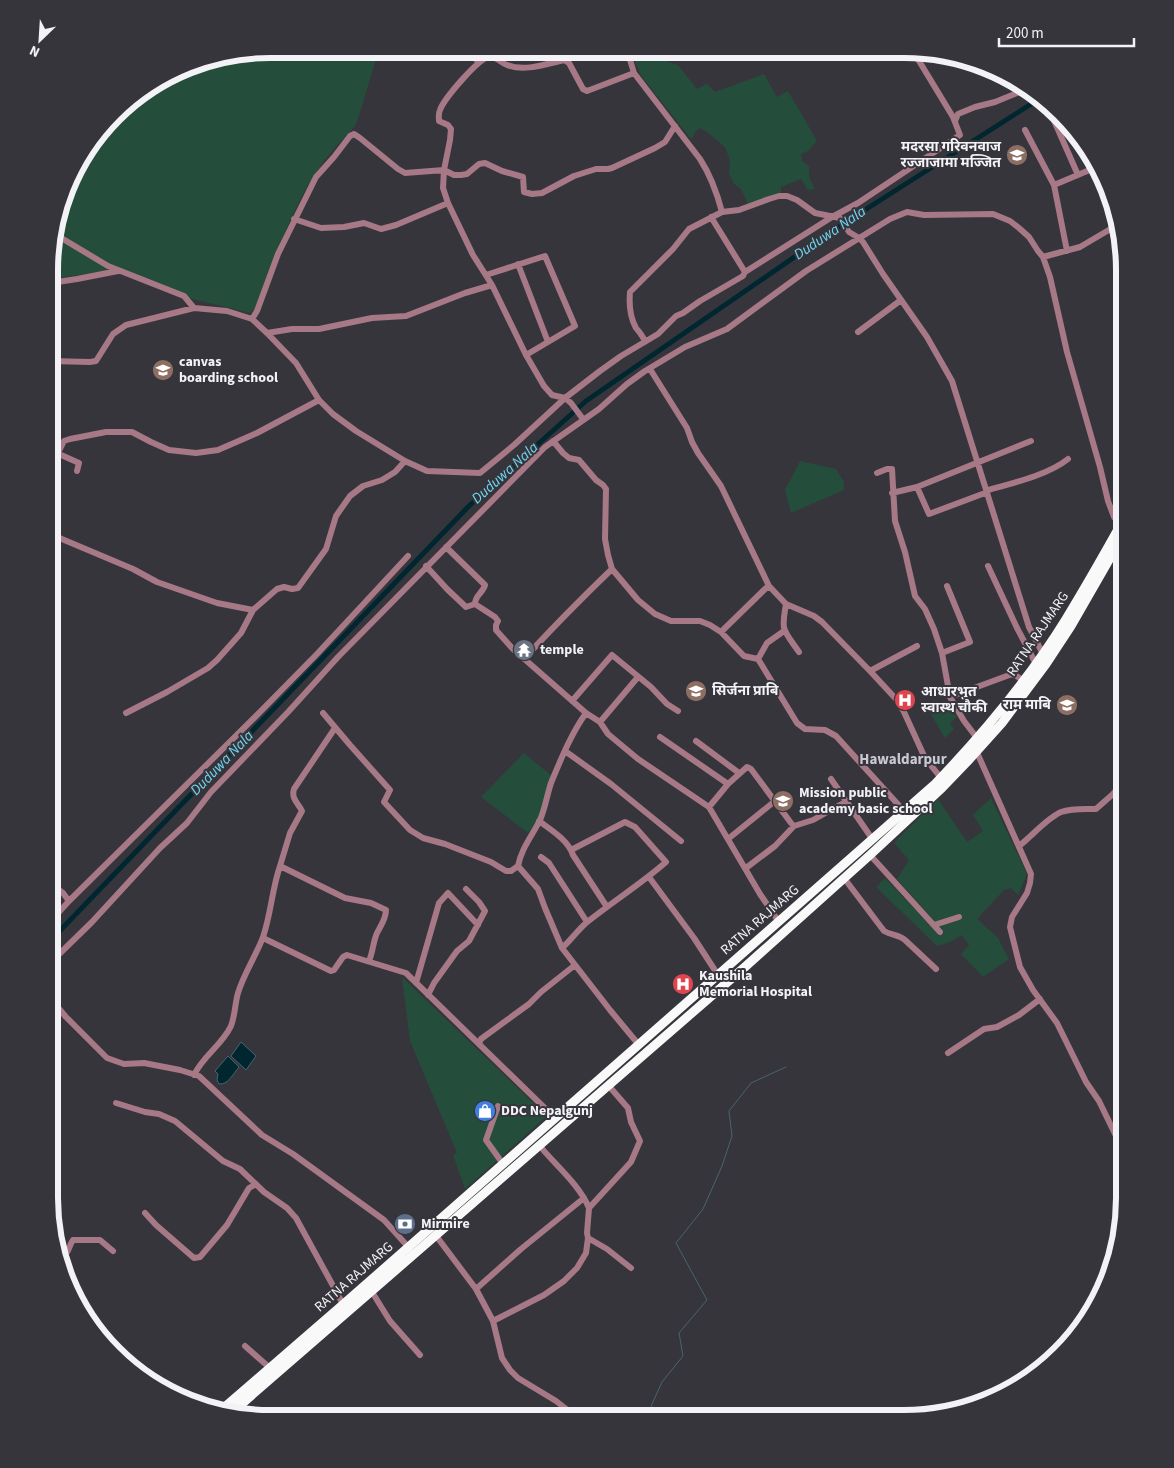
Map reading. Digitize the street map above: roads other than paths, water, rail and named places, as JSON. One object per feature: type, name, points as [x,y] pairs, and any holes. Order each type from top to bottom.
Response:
[{"type":"highway","name":"RATNA RAJMARG","points":[[237,1408],[372,1292],[430,1228],[941,778],[1010,699],[1036,664],[1116,537]]},
{"type":"highway","name":"RATNA RAJMARG","points":[[226,1406],[343,1304],[412,1250],[436,1236],[746,966],[942,788],[1002,723],[1051,656],[1072,626],[1116,540]]},
{"type":"street","points":[[475,58],[479,62]]},
{"type":"street","points":[[485,58],[465,75],[444,102],[439,112],[439,121],[451,128],[443,188],[448,203],[473,255],[492,285],[526,355],[544,386],[552,395],[568,400],[583,419]]},
{"type":"street","points":[[494,58],[507,66],[516,68],[526,68],[564,60],[569,63],[583,89],[587,91],[634,72]]},
{"type":"street","points":[[630,58],[634,72],[709,173],[718,195],[722,212]]},
{"type":"street","points":[[58,361],[81,362],[96,360],[114,334],[126,325],[194,308],[227,311],[252,319],[296,363],[319,400],[333,414],[356,431],[405,461],[427,471],[480,473],[620,356],[658,334],[676,316],[734,282],[743,276],[745,272],[832,217],[858,203],[960,135],[954,121],[917,58]]},
{"type":"street","points":[[954,121],[958,114],[1021,92]]},
{"type":"street","points":[[1054,120],[1078,175]]},
{"type":"street","points":[[252,319],[257,311],[278,254],[316,177],[350,136],[354,134],[405,173],[444,170],[454,175],[461,175],[467,174],[479,164],[485,163],[502,171],[520,175],[523,177],[524,192],[532,194],[542,193],[574,176],[596,169],[608,170],[647,152],[665,142],[675,126]]},
{"type":"street","points":[[1025,130],[1054,185],[1066,251]]},
{"type":"street","points":[[1054,185],[1091,169]]},
{"type":"street","points":[[645,342],[643,335],[633,321],[630,311],[630,292],[673,249],[689,229],[722,212],[739,210],[779,196],[787,196],[797,200],[815,213],[840,218],[849,232],[859,238],[926,337],[952,381],[1029,627],[1043,654]]},
{"type":"street","points":[[294,219],[322,228],[344,227],[364,223],[381,229],[396,225],[448,203]]},
{"type":"street","points":[[58,955],[92,922],[160,848],[187,823],[210,792],[289,711],[338,656],[553,440],[599,409],[627,384],[650,368],[685,347],[727,329],[806,271],[890,219],[907,212],[924,216],[993,214],[1010,221],[1029,237],[1043,257],[1050,277],[1067,352],[1108,501],[1116,518]]},
{"type":"street","points":[[711,217],[745,272]]},
{"type":"street","points":[[1043,257],[1080,247],[1112,228]]},
{"type":"street","points":[[60,237],[108,266],[184,296],[194,308]]},
{"type":"street","points":[[486,275],[545,256],[575,326],[526,355]]},
{"type":"street","points":[[518,264],[548,342]]},
{"type":"street","points":[[58,282],[118,270]]},
{"type":"street","points":[[267,333],[292,329],[319,329],[372,318],[406,316],[492,285]]},
{"type":"street","points":[[858,332],[901,300]]},
{"type":"street","points":[[650,368],[687,428],[698,454],[721,486],[769,586],[786,604],[814,616],[822,622],[896,699],[904,712],[924,758],[941,778]]},
{"type":"street","points":[[77,471],[79,464],[58,453],[64,441],[106,432],[132,432],[169,450],[196,453],[218,450],[257,433],[319,400]]},
{"type":"street","points":[[553,440],[569,458],[579,460],[606,489],[604,539],[612,569],[638,600],[655,614],[671,621],[700,621],[710,625],[721,632],[744,656],[758,658]]},
{"type":"street","points":[[892,493],[917,487],[1031,441]]},
{"type":"street","points":[[917,487],[929,514],[986,491],[1060,466],[1068,459]]},
{"type":"street","points":[[126,713],[208,668],[241,633],[254,610],[277,588],[298,588],[326,549],[336,516],[350,496],[363,486],[382,480],[395,472],[405,461]]},
{"type":"street","points":[[877,473],[887,468],[892,469],[895,521],[905,552],[915,596],[925,609],[934,629],[942,653],[950,697],[975,740],[976,752],[1031,874],[1027,893],[1012,917],[1010,927],[1020,967],[1057,1023],[1086,1082],[1098,1100],[1116,1136]]},
{"type":"street","points":[[58,537],[126,566],[157,582],[217,603],[254,610]]},
{"type":"street","points":[[446,547],[485,585],[485,588],[475,598],[474,604]]},
{"type":"street","points":[[58,913],[317,654],[408,556]]},
{"type":"street","points":[[426,566],[466,607],[474,604]]},
{"type":"street","points":[[988,566],[1036,664]]},
{"type":"street","points":[[524,659],[551,629],[612,569]]},
{"type":"street","points":[[721,632],[769,586]]},
{"type":"street","points":[[942,653],[970,642],[947,586]]},
{"type":"street","points":[[474,604],[495,616],[498,621],[496,630],[524,659],[586,713],[600,722],[608,734],[638,759],[709,807],[760,894],[779,922]]},
{"type":"street","points":[[786,604],[782,625],[784,631],[799,652]]},
{"type":"street","points":[[758,658],[767,643],[784,631]]},
{"type":"street","points":[[870,670],[917,646]]},
{"type":"street","points":[[572,701],[612,655],[651,687],[667,704],[678,711]]},
{"type":"street","points":[[758,658],[797,723],[805,729],[825,730],[836,736],[904,812]]},
{"type":"street","points":[[950,697],[1012,674],[1024,680]]},
{"type":"street","points":[[600,722],[638,677]]},
{"type":"street","points":[[323,713],[390,790],[384,802],[415,834],[491,862],[506,871],[511,871],[518,866],[522,852],[539,821],[551,784],[565,751],[586,713]]},
{"type":"street","points":[[194,1075],[199,1066],[226,1035],[232,1024],[238,993],[246,971],[263,938],[290,833],[302,811],[293,798],[294,789],[335,728]]},
{"type":"street","points":[[660,737],[728,784]]},
{"type":"street","points":[[696,740],[739,773]]},
{"type":"street","points":[[565,751],[611,784],[681,841]]},
{"type":"street","points":[[709,807],[728,784],[747,767],[794,826]]},
{"type":"street","points":[[831,780],[872,840]]},
{"type":"street","points":[[1019,846],[1040,827],[1061,812],[1075,809],[1096,809],[1116,790]]},
{"type":"street","points":[[728,839],[775,801]]},
{"type":"street","points":[[746,868],[775,846],[794,826],[813,820],[847,801]]},
{"type":"street","points":[[539,821],[558,835],[571,850],[607,907]]},
{"type":"street","points":[[562,948],[587,922],[649,877],[666,862],[635,827],[625,822],[571,850]]},
{"type":"street","points":[[870,855],[940,932]]},
{"type":"street","points":[[541,858],[549,863],[587,922]]},
{"type":"street","points":[[280,866],[345,898],[371,903],[386,910],[386,915],[377,932],[373,953],[369,961]]},
{"type":"street","points":[[518,866],[538,889],[562,948],[639,1045]]},
{"type":"street","points":[[649,877],[694,938],[718,975]]},
{"type":"street","points":[[844,878],[884,932],[905,940],[936,969]]},
{"type":"street","points":[[58,889],[69,901]]},
{"type":"street","points":[[428,995],[434,983],[457,951],[469,941],[485,911],[466,889]]},
{"type":"street","points":[[416,983],[439,903],[448,893],[478,925]]},
{"type":"street","points":[[934,924],[959,917]]},
{"type":"street","points":[[263,938],[331,971],[334,970],[342,957],[347,955],[406,973],[555,1118]]},
{"type":"street","points":[[479,1044],[481,1039],[529,1004],[575,965]]},
{"type":"street","points":[[948,1053],[984,1030],[997,1027],[1019,1015],[1040,999]]},
{"type":"street","points":[[58,1008],[107,1058],[124,1064],[144,1063],[199,1076],[262,1135],[293,1154],[384,1220],[412,1250]]},
{"type":"street","points":[[589,1208],[631,1162],[640,1141],[631,1122],[628,1108],[608,1085]]},
{"type":"street","points":[[116,1103],[145,1112],[159,1114],[175,1121],[223,1161],[240,1168],[264,1192],[287,1208],[296,1218],[343,1304]]},
{"type":"street","points":[[498,1106],[486,1140],[503,1164]]},
{"type":"street","points":[[493,1321],[544,1295],[564,1281],[577,1268],[586,1253],[589,1208],[584,1198],[539,1145]]},
{"type":"street","points":[[145,1213],[194,1258],[200,1257],[227,1226],[248,1188],[256,1184]]},
{"type":"street","points":[[476,1289],[521,1249],[584,1198]]},
{"type":"street","points":[[430,1228],[476,1289],[493,1321],[502,1358],[510,1370],[568,1410]]},
{"type":"street","points":[[588,1238],[607,1249],[631,1268]]},
{"type":"street","points":[[65,1253],[68,1252],[73,1240],[100,1240],[113,1251]]},
{"type":"street","points":[[372,1292],[390,1321],[420,1355]]},
{"type":"street","points":[[245,1346],[270,1368]]},
{"type":"water","points":[[241,1042],[256,1056],[246,1070],[231,1056]]},
{"type":"water","points":[[228,1056],[239,1067],[228,1081],[219,1084],[217,1080],[218,1074],[215,1071]]},
{"type":"waterway","name":"Duduwa Nala","points":[[58,933],[469,506],[586,401],[835,229],[1035,102]]},
{"type":"waterway","points":[[650,1410],[662,1382],[683,1356],[679,1333],[707,1300],[676,1243],[703,1209],[722,1166],[732,1136],[729,1111],[751,1083],[786,1067]]},
{"type":"place","name":"मदरसा गरिवनवाज रज्जाजामा मज्जित","points":[[1017,155]]},
{"type":"place","name":"canvas boarding school","points":[[163,370]]},
{"type":"place","name":"temple","points":[[524,650]]},
{"type":"place","name":"सिर्जना प्राबि","points":[[696,691]]},
{"type":"place","name":"आधारभुत स्वास्थ चौकी","points":[[905,700]]},
{"type":"place","name":"राम माबि","points":[[1067,705]]},
{"type":"place","name":"Mission public academy basic school","points":[[783,801]]},
{"type":"place","name":"Kaushila Memorial Hospital","points":[[683,984]]},
{"type":"place","name":"DDC Nepalgunj","points":[[485,1111]]},
{"type":"place","name":"Mirmire","points":[[405,1224]]},
{"type":"district","name":"Hawaldarpur","points":[[903,759]]}]
